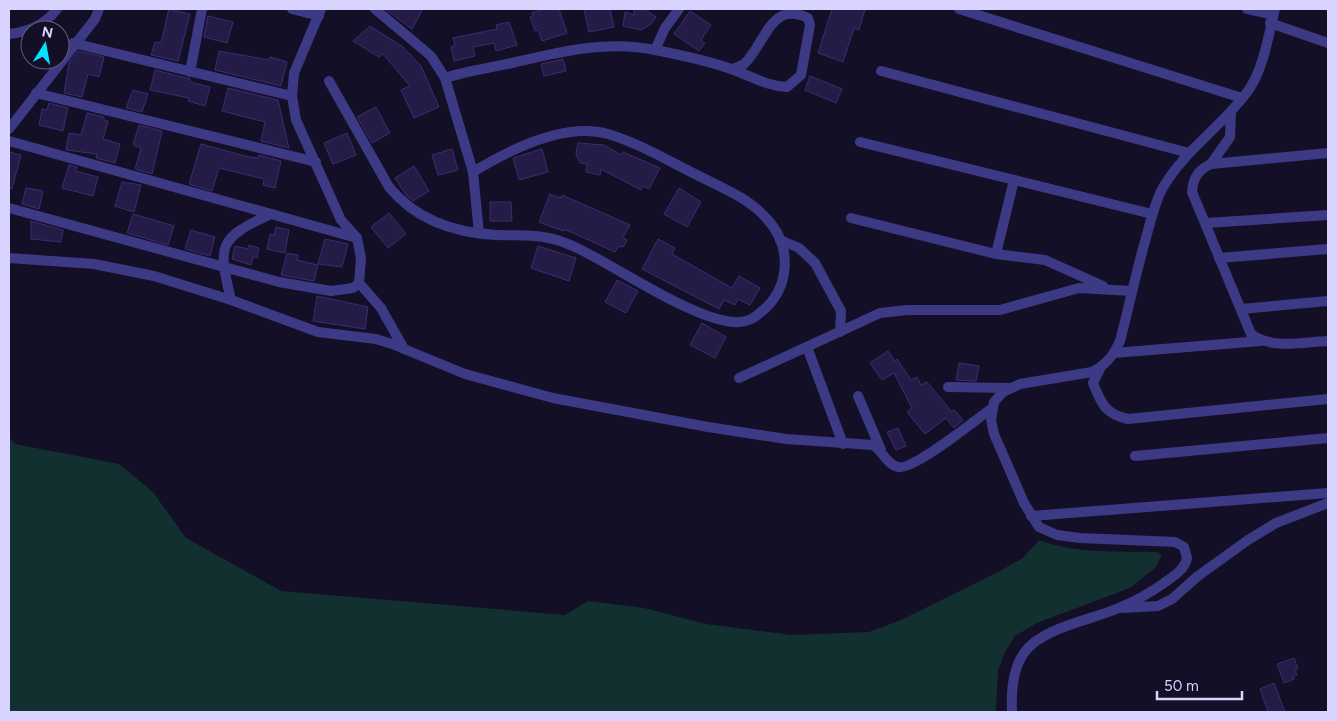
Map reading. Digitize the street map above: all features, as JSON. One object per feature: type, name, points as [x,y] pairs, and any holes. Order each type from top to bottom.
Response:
[{"type":"street","points":[[9,34],[24,32],[42,24],[57,9]]},
{"type":"street","points":[[9,129],[73,43],[94,19],[99,9]]},
{"type":"street","points":[[190,72],[202,9]]},
{"type":"street","points":[[292,9],[320,12],[294,73],[292,96],[296,120],[341,220],[357,238],[361,258],[360,282],[381,308],[404,349]]},
{"type":"street","points":[[375,9],[431,56],[445,78],[474,172],[479,233]]},
{"type":"street","points":[[655,50],[665,28],[678,9]]},
{"type":"street","points":[[959,9],[1242,98]]},
{"type":"street","points":[[1247,9],[1273,16],[1328,43]]},
{"type":"street","points":[[445,78],[554,52],[615,44],[700,59],[732,69],[770,86],[787,87],[801,75],[810,25],[808,18],[801,14],[784,12],[771,20],[745,64],[732,69]]},
{"type":"street","points":[[1273,16],[1267,44],[1251,86],[1231,112],[1189,153],[1161,192],[1152,214],[1120,342],[1114,354],[1102,367],[1093,383],[1099,398],[1109,412],[1128,419],[1328,400]]},
{"type":"street","points":[[73,43],[292,96]]},
{"type":"street","points":[[881,71],[1189,153]]},
{"type":"street","points":[[329,81],[389,187],[401,201],[442,226],[479,233],[554,237],[589,253],[708,316],[735,322],[753,319],[772,304],[784,282],[786,258],[780,240],[768,220],[746,200],[640,146],[606,134],[567,134],[535,141],[503,153],[474,172]]},
{"type":"street","points":[[36,93],[316,162]]},
{"type":"street","points":[[1211,164],[1230,137],[1231,112]]},
{"type":"street","points":[[9,141],[357,238]]},
{"type":"street","points":[[860,142],[1152,214]]},
{"type":"street","points":[[1260,341],[1251,334],[1192,192],[1196,175],[1203,167],[1211,164],[1328,153]]},
{"type":"street","points":[[996,254],[1014,180]]},
{"type":"street","points":[[9,208],[279,282],[331,291],[353,288],[360,282]]},
{"type":"street","points":[[231,300],[224,267],[224,246],[229,238],[245,226],[271,214]]},
{"type":"street","points":[[1206,223],[1328,215]]},
{"type":"street","points":[[851,218],[996,254],[1045,260],[1106,288]]},
{"type":"street","points":[[780,240],[799,248],[815,263],[841,311],[840,332]]},
{"type":"street","points":[[1219,258],[1328,249]]},
{"type":"street","points":[[9,258],[94,264],[126,269],[231,300],[318,332],[376,339],[465,374],[561,400],[708,427],[786,439],[873,445],[881,450]]},
{"type":"street","points":[[739,378],[880,313],[907,310],[1000,310],[1080,288],[1132,291]]},
{"type":"street","points":[[1241,310],[1328,301]]},
{"type":"street","points":[[1114,354],[1260,341],[1275,344],[1328,341]]},
{"type":"street","points":[[807,347],[843,444]]},
{"type":"street","points":[[858,396],[881,450],[890,463],[904,468],[933,452],[991,409],[998,396],[1009,388],[1020,384],[1080,376],[1102,367]]},
{"type":"street","points":[[948,387],[1009,388]]},
{"type":"street","points":[[991,409],[994,434],[1031,516],[1039,527],[1057,535],[1080,538],[1165,540],[1175,542],[1184,548],[1186,562],[1179,571],[1146,595],[1120,608],[1060,629],[1032,644],[1024,652],[1017,668],[1012,712]]},
{"type":"street","points":[[1135,456],[1328,438]]},
{"type":"street","points":[[1031,516],[1328,493]]},
{"type":"street","points":[[1120,608],[1158,606],[1172,599],[1198,576],[1276,523],[1328,504]]},
{"type":"green space","points":[[9,437],[15,444],[119,464],[153,492],[186,538],[281,591],[565,615],[588,601],[644,608],[706,624],[792,635],[869,632],[901,620],[998,572],[1023,558],[1039,540],[1082,550],[1157,552],[1162,555],[1156,567],[1130,588],[1037,623],[1015,636],[1005,652],[998,670],[996,712],[9,712]]},
{"type":"building","points":[[169,9],[190,14],[178,61],[151,55],[155,42],[161,43]]},
{"type":"building","points":[[385,9],[423,9],[412,29]]},
{"type":"building","points":[[544,9],[559,9],[567,33],[542,41],[538,30],[535,31],[530,17],[533,16],[532,13]]},
{"type":"building","points":[[584,9],[610,9],[614,27],[589,32]]},
{"type":"building","points":[[634,9],[644,9],[656,17],[651,24],[641,30],[623,26],[625,12],[634,15]]},
{"type":"building","points":[[832,9],[865,9],[859,30],[854,28],[843,62],[818,53]]},
{"type":"building","points":[[690,11],[711,25],[701,40],[705,43],[699,51],[674,34]]},
{"type":"building","points":[[208,16],[233,22],[227,43],[204,37]]},
{"type":"building","points":[[509,22],[517,45],[496,51],[494,43],[473,47],[475,56],[454,61],[451,47],[455,46],[453,38],[497,29],[496,25]]},
{"type":"building","points":[[370,26],[403,47],[421,66],[439,107],[414,118],[401,90],[410,86],[383,54],[379,57],[353,41]]},
{"type":"building","points":[[78,51],[104,57],[99,77],[88,74],[82,97],[64,93],[68,70],[70,70],[70,62]]},
{"type":"building","points":[[219,51],[269,60],[270,57],[287,62],[281,86],[215,70]]},
{"type":"building","points":[[563,59],[566,71],[544,76],[541,64]]},
{"type":"building","points":[[155,70],[190,79],[190,82],[210,87],[205,106],[188,101],[189,98],[150,90]]},
{"type":"building","points":[[810,76],[842,89],[836,103],[805,90]]},
{"type":"building","points":[[228,88],[278,100],[289,148],[261,141],[265,122],[222,111]]},
{"type":"building","points":[[133,90],[148,94],[142,112],[126,108]]},
{"type":"building","points":[[49,103],[68,108],[63,131],[39,125],[42,109],[47,110]]},
{"type":"building","points":[[376,107],[390,133],[372,143],[357,117]]},
{"type":"building","points":[[87,113],[104,117],[104,120],[108,121],[103,139],[120,144],[115,163],[96,158],[97,154],[66,150],[69,133],[81,135]]},
{"type":"building","points":[[139,125],[162,131],[152,174],[135,169],[141,148],[133,145]]},
{"type":"building","points":[[347,133],[356,155],[333,164],[324,143]]},
{"type":"building","points":[[578,143],[604,145],[621,155],[623,152],[660,168],[649,189],[643,186],[641,190],[601,169],[600,175],[586,172],[587,164],[580,163],[576,154]]},
{"type":"building","points":[[201,144],[249,157],[258,158],[259,155],[281,161],[275,188],[263,185],[264,179],[219,168],[212,191],[189,184]]},
{"type":"building","points":[[452,149],[458,170],[438,175],[432,155]]},
{"type":"building","points":[[542,149],[548,172],[519,180],[513,158]]},
{"type":"building","points":[[9,152],[21,155],[12,189],[9,188]]},
{"type":"building","points":[[69,165],[77,167],[76,171],[98,177],[93,196],[62,188]]},
{"type":"building","points":[[414,166],[429,191],[413,201],[406,195],[395,178]]},
{"type":"building","points":[[122,182],[141,185],[134,212],[115,206]]},
{"type":"building","points":[[26,188],[43,191],[39,209],[22,204]]},
{"type":"building","points":[[679,188],[701,202],[687,227],[664,214]]},
{"type":"building","points":[[550,194],[561,198],[562,195],[630,225],[623,237],[627,240],[623,247],[619,246],[615,252],[564,229],[563,231],[539,222]]},
{"type":"building","points":[[490,202],[511,202],[512,221],[490,221]]},
{"type":"building","points":[[389,213],[406,234],[388,248],[371,227]]},
{"type":"building","points":[[133,214],[174,226],[168,245],[127,233]]},
{"type":"building","points":[[31,221],[63,230],[61,242],[31,239]]},
{"type":"building","points":[[276,227],[289,230],[285,253],[267,249],[270,234],[274,235]]},
{"type":"building","points":[[191,230],[215,237],[210,256],[185,249]]},
{"type":"building","points":[[325,239],[348,244],[342,267],[318,264]]},
{"type":"building","points":[[658,239],[675,248],[672,254],[732,288],[739,276],[760,288],[750,305],[738,299],[735,305],[724,300],[719,309],[642,269]]},
{"type":"building","points":[[249,245],[259,248],[257,258],[253,257],[251,265],[232,259],[235,246],[248,249]]},
{"type":"building","points":[[538,246],[576,258],[569,281],[531,268]]},
{"type":"building","points":[[287,253],[298,255],[297,260],[318,265],[314,281],[281,275]]},
{"type":"building","points":[[617,280],[638,291],[626,313],[605,302]]},
{"type":"building","points":[[317,296],[368,307],[365,329],[313,321]]},
{"type":"building","points":[[702,323],[726,337],[715,358],[690,345]]},
{"type":"building","points":[[888,351],[895,361],[897,359],[911,380],[917,377],[921,385],[927,382],[952,412],[954,410],[963,420],[954,428],[946,418],[925,434],[907,412],[912,408],[894,373],[882,380],[870,363]]},
{"type":"building","points":[[959,363],[979,366],[976,381],[956,380]]},
{"type":"building","points":[[898,428],[906,446],[896,450],[887,432]]},
{"type":"building","points":[[1294,658],[1298,669],[1295,671],[1297,675],[1293,676],[1294,679],[1284,683],[1277,664]]},
{"type":"building","points":[[1274,683],[1285,712],[1268,712],[1260,689]]}]
